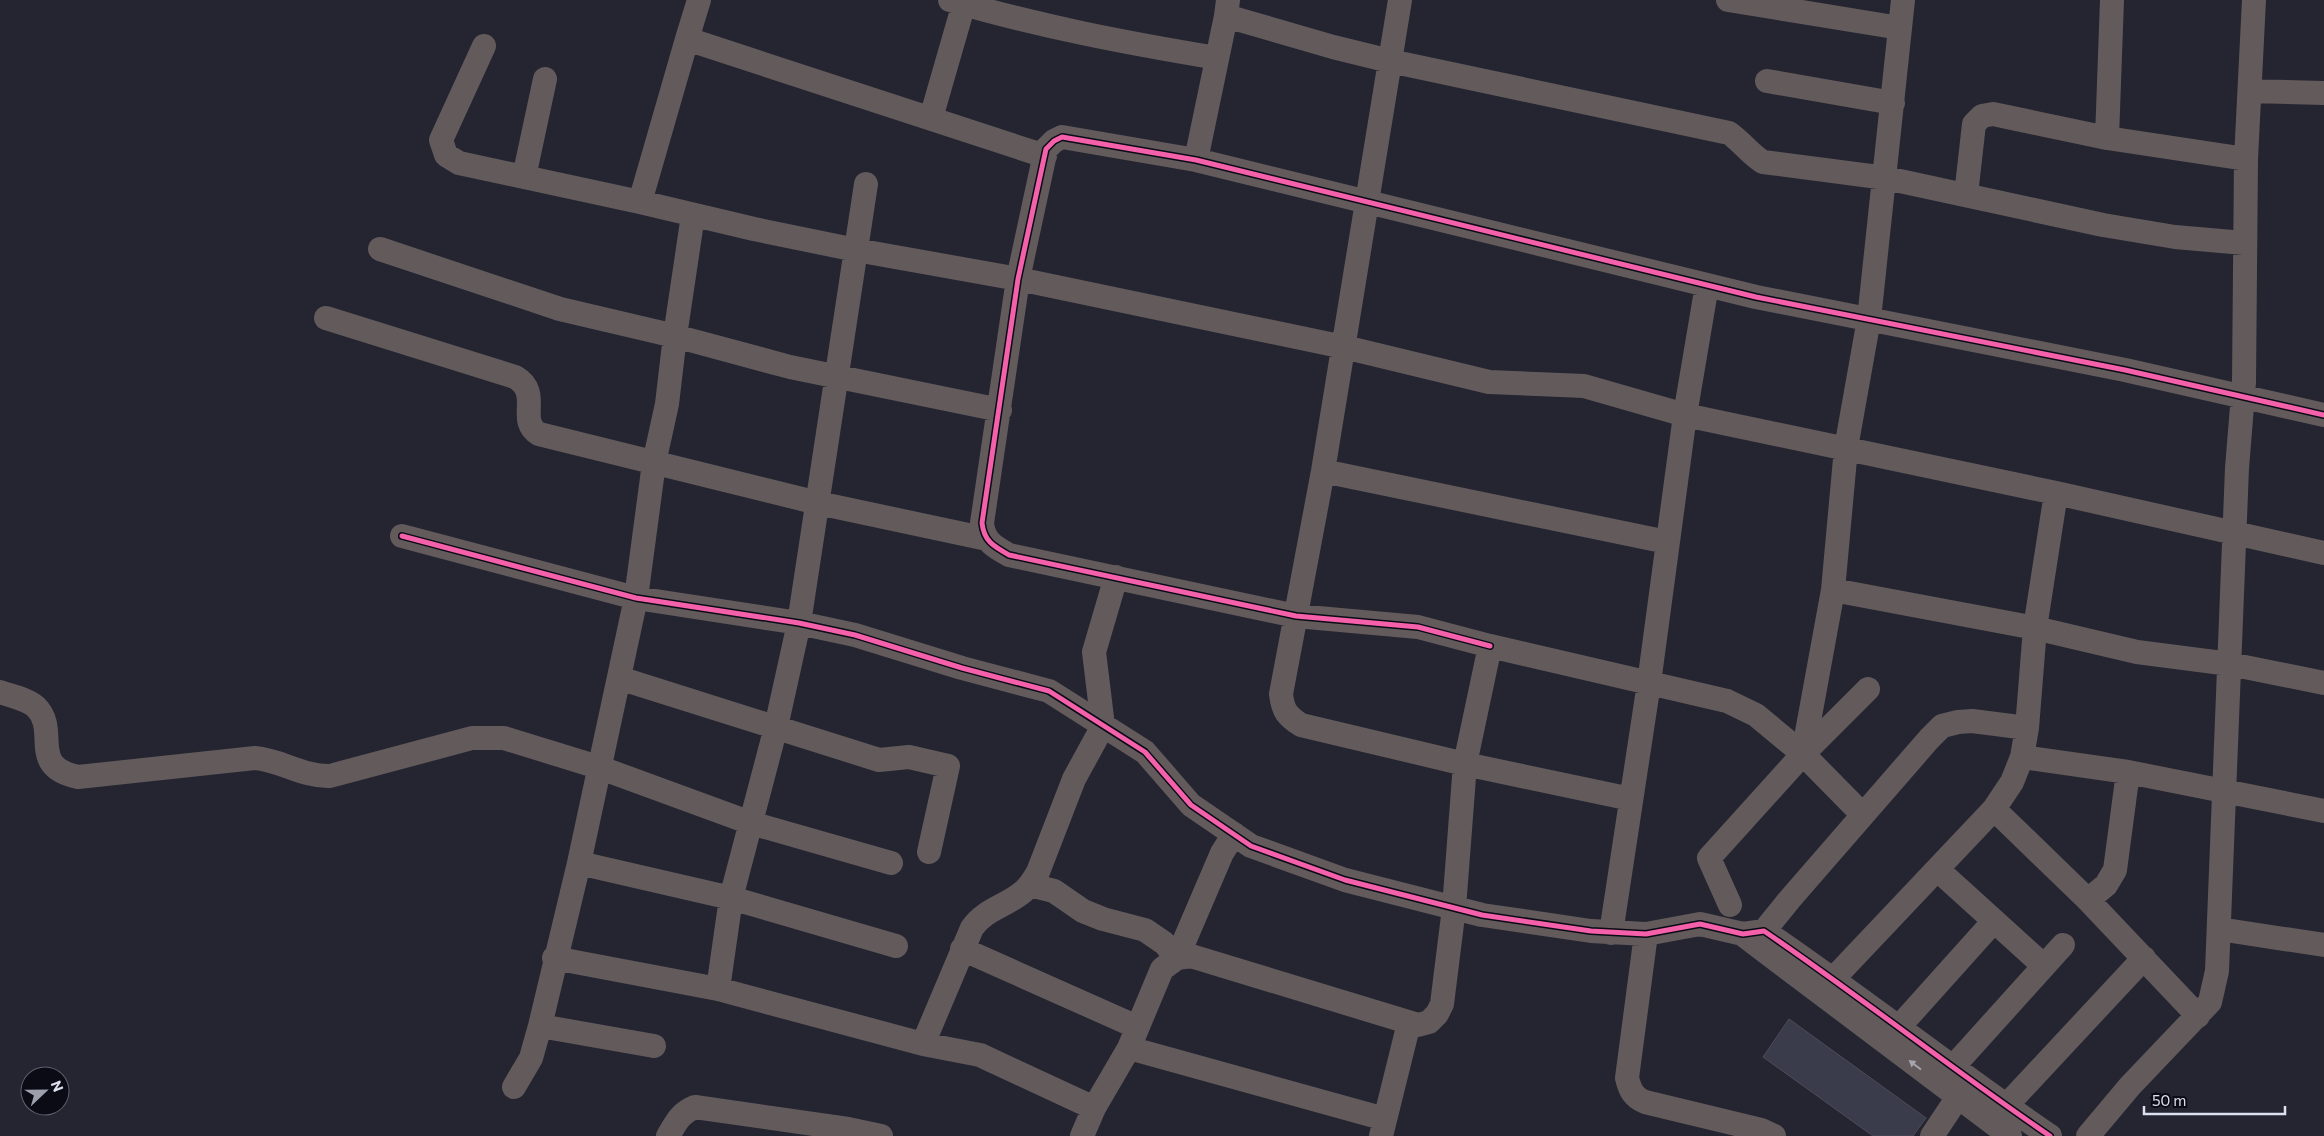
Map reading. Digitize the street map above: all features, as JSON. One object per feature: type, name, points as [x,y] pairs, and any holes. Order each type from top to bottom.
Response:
[{"type":"street","points":[[640,202],[699,0]]},
{"type":"street","points":[[1400,0],[1323,471],[1282,694],[1282,709],[1289,718],[1301,725],[1465,764],[1631,799]]},
{"type":"street","points":[[1728,0],[1802,6],[1900,28]]},
{"type":"street","points":[[1803,754],[1833,590],[1846,448],[1869,319],[1886,178],[1903,0]]},
{"type":"street","points":[[2107,138],[2112,0]]},
{"type":"street","points":[[2088,1136],[2130,1086],[2210,1002],[2217,970],[2237,468],[2244,398],[2246,159],[2254,0]]},
{"type":"street","points":[[931,118],[959,1],[1081,33],[1216,58]]},
{"type":"street","points":[[1196,160],[1227,8],[1333,47],[1390,61],[1729,133],[1763,162],[1886,178],[2103,225],[2175,237],[2244,243]]},
{"type":"street","points":[[687,38],[1045,156]]},
{"type":"street","points":[[484,46],[441,140],[446,155],[459,163],[856,250],[1018,278],[1344,347],[1489,382],[1584,386],[1684,415],[2056,493],[2324,553]]},
{"type":"street","points":[[524,177],[545,79]]},
{"type":"street","points":[[1767,81],[1893,103]]},
{"type":"street","points":[[2250,91],[2324,93]]},
{"type":"street","points":[[1966,195],[1974,124],[1982,116],[1993,114],[2107,138],[2246,159]]},
{"type":"street","points":[[1863,815],[1803,754],[1756,715],[1727,701],[1490,646],[1418,627],[1296,616],[1009,555],[990,545],[983,534],[982,522],[1018,278],[1046,149],[1062,137],[1196,160],[1706,286],[2126,370],[2324,415]]},
{"type":"street","points":[[718,989],[731,898],[776,727],[799,623],[866,184]]},
{"type":"street","points":[[514,1086],[531,1058],[540,1026],[554,958],[579,863],[598,767],[636,598],[654,463],[667,404],[693,215]]},
{"type":"street","points":[[380,249],[552,307],[675,336],[790,367],[1000,410]]},
{"type":"street","points":[[1611,933],[1649,683],[1684,415],[1706,286]]},
{"type":"street","points":[[326,318],[515,377],[524,382],[530,392],[529,424],[539,434],[818,503],[987,540]]},
{"type":"street","points":[[1323,471],[1667,542]]},
{"type":"street","points":[[1834,978],[1994,809],[2012,782],[2022,757],[2027,728],[2035,628],[2056,493]]},
{"type":"street","points":[[402,536],[636,598],[799,623],[855,635],[962,668],[1049,691],[1145,752],[1191,805],[1252,846],[1345,880],[1482,915],[1611,933],[1646,934],[1700,924],[1754,937],[1806,972],[1954,1082],[2006,1106],[2050,1136]]},
{"type":"street","points":[[923,1044],[962,949],[978,919],[988,911],[1015,898],[1030,885],[1038,872],[1074,779],[1103,726],[1094,652],[1116,577]]},
{"type":"street","points":[[1833,590],[2035,628],[2138,652],[2230,664],[2324,683]]},
{"type":"street","points":[[1089,1134],[1094,1108],[1133,1037],[1162,969],[1177,958],[1191,956],[1418,1025],[1429,1022],[1437,1014],[1442,1004],[1454,908],[1465,764],[1490,646]]},
{"type":"street","points":[[619,678],[879,760],[909,757],[948,766],[929,852]]},
{"type":"street","points":[[1730,905],[1708,858],[1803,754],[1868,689]]},
{"type":"street","points":[[0,692],[30,703],[37,708],[42,716],[50,762],[63,774],[78,777],[255,758],[281,763],[317,777],[330,776],[472,738],[487,737],[520,742],[598,767],[751,823],[891,863]]},
{"type":"street","points":[[1754,937],[1942,726],[1972,721],[2027,728]]},
{"type":"street","points":[[2022,757],[2128,772],[2324,811]]},
{"type":"street","points":[[2088,900],[2106,885],[2115,870],[2128,772]]},
{"type":"street","points":[[1994,809],[2088,900],[2198,1016]]},
{"type":"street","points":[[1177,958],[1222,853],[1234,834]]},
{"type":"street","points":[[579,863],[731,898],[896,946]]},
{"type":"street","points":[[1938,870],[2044,966]]},
{"type":"street","points":[[1030,885],[1054,891],[1084,910],[1103,919],[1145,930],[1164,943],[1177,958]]},
{"type":"street","points":[[1898,1028],[1994,921]]},
{"type":"street","points":[[2219,930],[2324,945]]},
{"type":"street","points":[[1646,934],[1627,1078],[1631,1091],[1636,1098],[1645,1102],[1761,1130],[1774,1136]]},
{"type":"street","points":[[1932,1136],[1954,1082],[2044,966],[2063,945]]},
{"type":"street","points":[[962,949],[1133,1037],[1383,1127],[1409,1023]]},
{"type":"street","points":[[554,958],[718,989],[923,1044],[980,1055],[1094,1108]]},
{"type":"street","points":[[2006,1106],[2144,958]]},
{"type":"street","points":[[1806,972],[1834,978],[1898,1028],[2010,1136]]},
{"type":"street","points":[[540,1026],[654,1046]]},
{"type":"street","points":[[668,1136],[679,1116],[695,1107],[848,1129],[881,1136]]},
{"type":"building","points":[[1789,1019],[1926,1118],[1913,1136],[1873,1136],[1763,1057]]},
{"type":"cycle path","points":[[1490,646],[1418,627],[1296,616],[1009,555],[998,549],[987,539],[982,523],[1018,279],[1046,149],[1054,141],[1062,137],[1196,160],[1756,297],[2125,370],[2324,415]]},
{"type":"cycle path","points":[[402,536],[636,598],[799,623],[855,635],[962,668],[1049,691],[1145,752],[1191,805],[1251,846],[1345,880],[1482,915],[1591,931],[1646,934],[1700,924],[1743,934],[1764,931],[2050,1136]]}]
